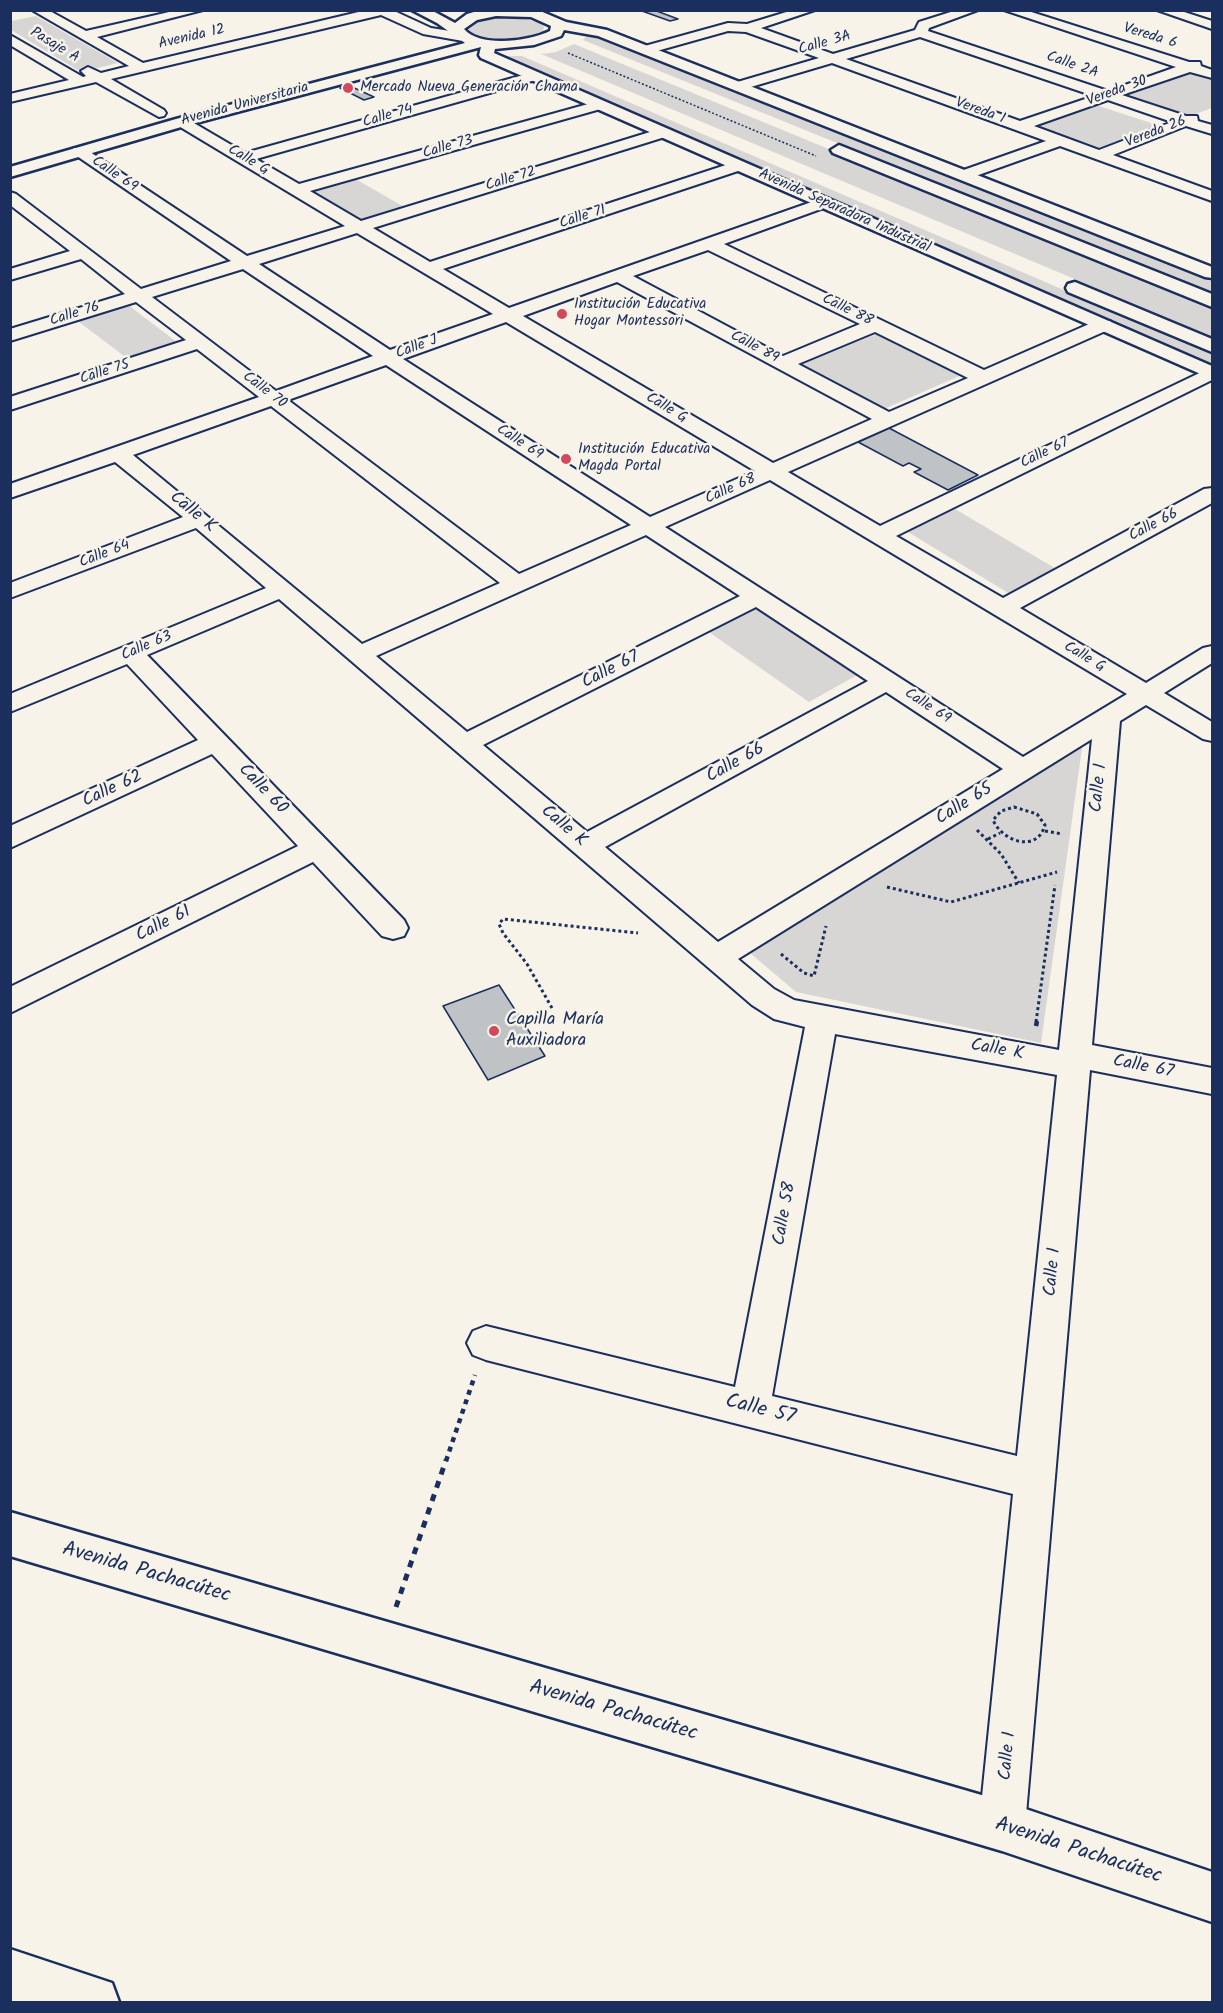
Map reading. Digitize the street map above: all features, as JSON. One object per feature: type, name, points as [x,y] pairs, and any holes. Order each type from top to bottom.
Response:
[{"type":"street","points":[[84,36],[197,10]]},
{"type":"street","name":"Avenida 12","points":[[136,64],[344,10]]},
{"type":"street","name":"Avenida Separadora Industrial","points":[[418,10],[442,20],[476,40],[486,55],[1212,373]]},
{"type":"street","points":[[646,50],[728,27],[748,28],[809,10]]},
{"type":"street","name":"Calle 3A","points":[[739,86],[920,33],[924,25],[972,10]]},
{"type":"street","name":"Vereda 6","points":[[1010,10],[1212,74]]},
{"type":"street","points":[[37,11],[136,64]]},
{"type":"street","name":"Avenida 12","points":[[10,90],[85,76],[380,11]]},
{"type":"street","name":"Avenida Separadora Industrial","points":[[380,11],[428,31],[476,40],[535,58]]},
{"type":"street","points":[[586,15],[558,22],[547,38],[533,42],[476,40],[458,26],[469,18],[506,11],[535,13],[558,22],[602,33],[1212,273]]},
{"type":"street","points":[[1169,11],[1212,25]]},
{"type":"street","points":[[558,22],[597,49]]},
{"type":"street","name":"Vereda 1","points":[[748,28],[1212,196]]},
{"type":"street","name":"Calle 2A","points":[[920,33],[1212,130]]},
{"type":"street","name":"Pasaje A","points":[[10,39],[159,113]]},
{"type":"street","name":"Avenida Universitaria","points":[[137,119],[476,40]]},
{"type":"street","name":"Avenida Universitaria","points":[[10,172],[476,40]]},
{"type":"street","points":[[10,52],[26,48]]},
{"type":"street","name":"Vereda 30","points":[[1021,126],[1212,58]]},
{"type":"street","name":"Avenida 12","points":[[10,98],[85,76]]},
{"type":"street","name":"Calle 74","points":[[243,158],[534,76]]},
{"type":"street","name":"Calle 73","points":[[297,190],[599,105]]},
{"type":"street","name":"Vereda 26","points":[[1099,155],[1208,113]]},
{"type":"street","name":"Calle G","points":[[182,122],[1212,733]]},
{"type":"street","name":"Calle 72","points":[[245,262],[663,133]]},
{"type":"street","points":[[964,175],[1061,141]]},
{"type":"street","points":[[819,142],[1212,301]]},
{"type":"street","name":"Calle 69","points":[[79,152],[388,358],[1023,769]]},
{"type":"street","name":"Calle 71","points":[[428,268],[738,166]]},
{"type":"street","name":"Calle 70","points":[[10,197],[518,584]]},
{"type":"street","name":"Calle J","points":[[10,492],[823,203]]},
{"type":"street","name":"Calle 88","points":[[710,244],[984,378]]},
{"type":"street","points":[[10,275],[84,253]]},
{"type":"street","name":"Calle 76","points":[[10,335],[245,262]]},
{"type":"street","name":"Calle 89","points":[[619,276],[889,420]]},
{"type":"street","points":[[1055,280],[1212,346]]},
{"type":"street","points":[[783,363],[875,325]]},
{"type":"street","name":"Calle 68","points":[[359,654],[1103,325]]},
{"type":"street","name":"Calle 75","points":[[10,404],[200,342]]},
{"type":"street","name":"Calle 67","points":[[878,536],[1212,373]]},
{"type":"street","name":"Calle K","points":[[118,454],[200,519],[770,1001],[785,1010],[822,1019],[1073,1059]]},
{"type":"street","name":"Calle 66","points":[[1001,609],[1212,494]]},
{"type":"street","name":"Calle 64","points":[[10,591],[200,519]]},
{"type":"street","name":"Calle 63","points":[[10,704],[283,590]]},
{"type":"street","name":"Calle 67","points":[[464,743],[503,726],[757,597]]},
{"type":"street","name":"Calle 60","points":[[131,653],[393,927]]},
{"type":"street","name":"Calle 65","points":[[717,957],[1212,653]]},
{"type":"street","name":"Calle 66","points":[[585,846],[887,681]]},
{"type":"street","name":"Calle 1","points":[[1002,1826],[1107,717]]},
{"type":"street","name":"Calle 62","points":[[10,838],[216,742]]},
{"type":"street","name":"Calle 61","points":[[10,1001],[317,848]]},
{"type":"street","name":"Calle 58","points":[[750,1409],[822,1019]]},
{"type":"street","name":"Calle 67","points":[[1073,1059],[1212,1081]]},
{"type":"street","name":"Calle 57","points":[[486,1342],[1035,1480]]},
{"type":"street","name":"Avenida Pachacútec","points":[[10,1534],[1002,1826],[1212,1897]]},
{"type":"street","points":[[10,1975],[93,2002]]},
{"type":"path","points":[[1014,807],[1037,814],[1042,820],[1045,831],[1036,840],[1012,840],[1000,833],[994,826],[995,815],[1014,807]]},
{"type":"path","points":[[1061,844],[1064,824]]},
{"type":"path","points":[[973,826],[1010,864],[1019,883]]},
{"type":"path","points":[[1045,831],[1062,834]]},
{"type":"path","points":[[988,839],[1000,833]]},
{"type":"path","points":[[1035,1036],[1058,862]]},
{"type":"path","points":[[877,885],[951,902],[1057,872]]},
{"type":"path","points":[[552,1008],[527,964],[503,933],[499,924],[503,919],[656,935],[678,924]]},
{"type":"path","points":[[778,951],[804,973],[814,975],[826,924]]},
{"type":"path","points":[[384,1644],[486,1342]]},
{"type":"shaded area","points":[[36,16],[118,63],[81,72],[11,30],[11,21]]},
{"type":"shaded area","points":[[511,16],[542,23],[543,32],[516,41],[494,41],[467,32],[467,28],[476,21]]},
{"type":"shaded area","points":[[589,33],[1212,282],[1212,295],[583,40]]},
{"type":"shaded area","points":[[574,44],[1212,307],[1212,337],[541,54],[556,52]]},
{"type":"shaded area","points":[[502,56],[522,56],[1212,354],[1212,367]]},
{"type":"shaded area","points":[[1186,71],[1212,79],[1212,108],[1187,117],[1119,95]]},
{"type":"shaded area","points":[[1093,104],[1160,126],[1101,148],[1034,125]]},
{"type":"shaded area","points":[[352,177],[406,208],[363,221],[310,189]]},
{"type":"shaded area","points":[[127,304],[178,343],[128,359],[79,322],[78,318]]},
{"type":"shaded area","points":[[879,333],[964,374],[884,409],[800,365]]},
{"type":"shaded area","points":[[955,509],[1058,570],[1010,594],[908,532]]},
{"type":"shaded area","points":[[756,606],[859,674],[809,702],[706,630]]},
{"type":"shaded area","points":[[1083,741],[1041,1043],[796,992],[749,952]]},
{"type":"building","points":[[654,10],[678,19],[670,21],[642,11]]},
{"type":"building","points":[[350,86],[374,97],[364,100],[340,88]]},
{"type":"building","points":[[889,428],[978,475],[948,490],[914,472],[921,469],[909,463],[903,466],[858,442]]},
{"type":"building","name":"Capilla María Auxiliadora","points":[[499,985],[545,1056],[488,1080],[443,1006]]},
{"type":"place","name":"Mercado Nueva Generación Chama","points":[[348,88]]},
{"type":"place","name":"Institución Educativa Hogar Montessori","points":[[562,314]]},
{"type":"place","name":"Institución Educativa Magda Portal","points":[[566,459]]},
{"type":"place","name":"Capilla María Auxiliadora","points":[[494,1031]]}]
